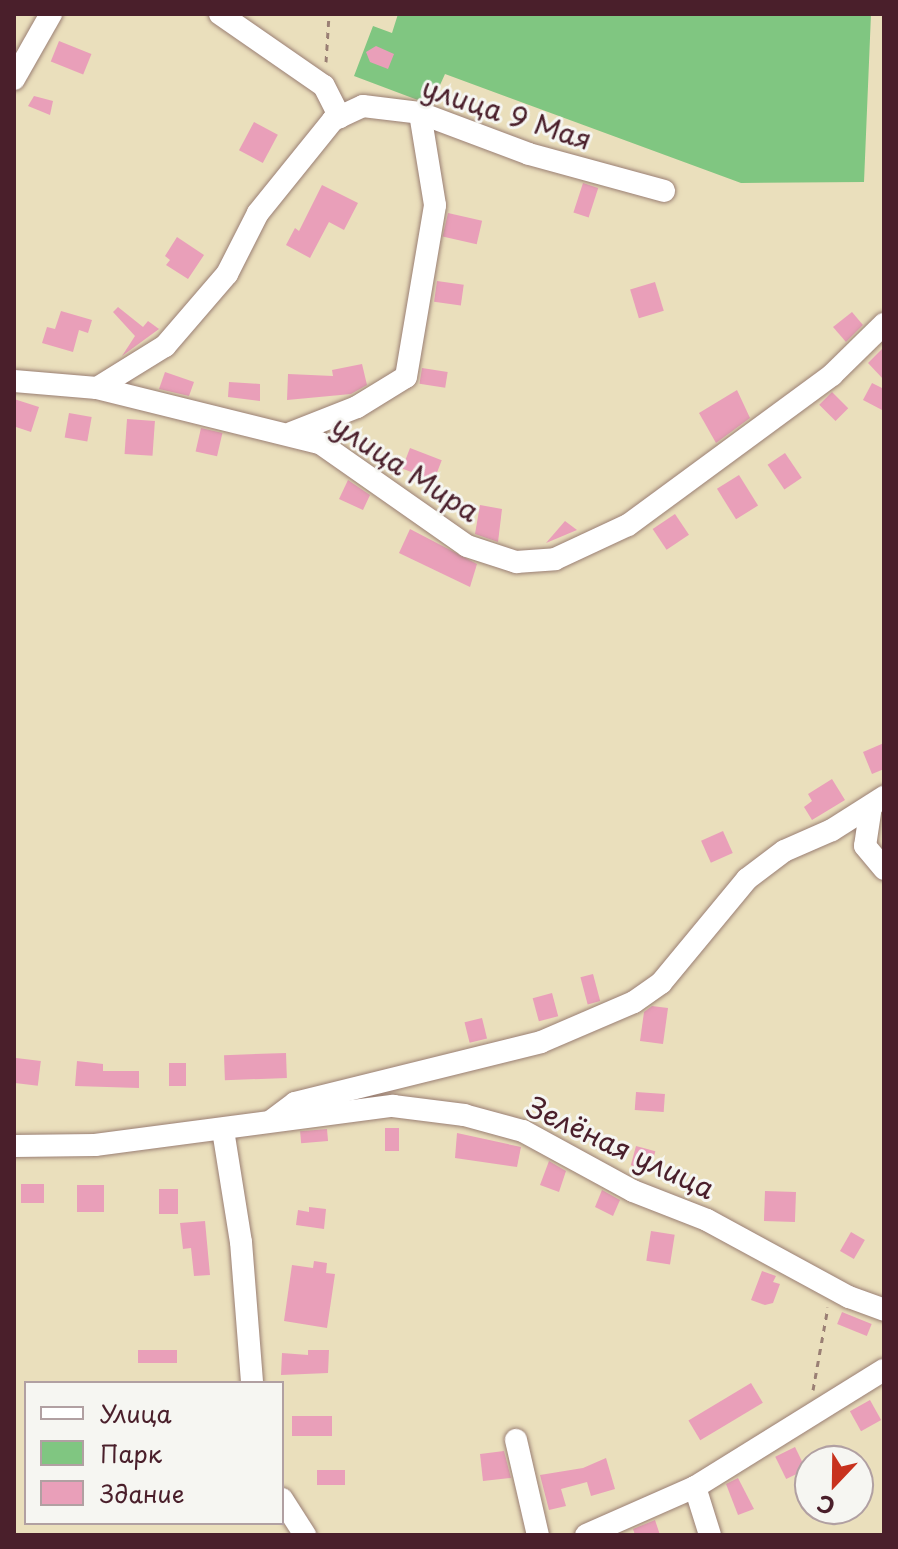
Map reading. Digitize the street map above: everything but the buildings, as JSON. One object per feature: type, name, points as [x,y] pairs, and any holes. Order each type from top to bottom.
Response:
[{"type":"street","points":[[14,79],[51,14]]},
{"type":"street","points":[[97,388],[165,346],[227,274],[258,213],[337,118],[324,86],[220,14]]},
{"type":"street","name":"улица 9 Мая","points":[[337,118],[363,106],[420,113],[529,154],[664,191]]},
{"type":"street","points":[[291,433],[357,407],[406,377],[435,205],[420,113]]},
{"type":"street","name":"улица Мира","points":[[14,381],[97,388],[291,433],[320,443],[467,546],[516,562],[555,559],[628,525],[832,375],[884,324]]},
{"type":"street","points":[[832,830],[878,802]]},
{"type":"street","points":[[865,846],[878,802]]},
{"type":"street","points":[[832,830],[865,846],[884,869]]},
{"type":"street","name":"Зелёная улица","points":[[267,1124],[295,1103],[541,1042],[634,1002],[661,983],[747,879],[784,851],[832,830]]},
{"type":"street","name":"Зелёная улица","points":[[14,1146],[95,1145],[393,1106],[464,1115],[523,1131],[831,1287],[884,1310]]},
{"type":"street","points":[[223,1130],[241,1242],[252,1381]]},
{"type":"street","points":[[586,1535],[695,1487],[884,1370]]},
{"type":"street","points":[[516,1440],[538,1535]]},
{"type":"street","points":[[695,1487],[710,1535]]},
{"type":"street","points":[[284,1502],[305,1535]]},
{"type":"path","points":[[324,86],[329,14]]},
{"type":"path","points":[[807,1401],[815,1387],[831,1287]]},
{"type":"green space","points":[[398,14],[871,14],[864,182],[741,183],[445,74],[431,105],[354,76],[373,26],[392,33]]}]
